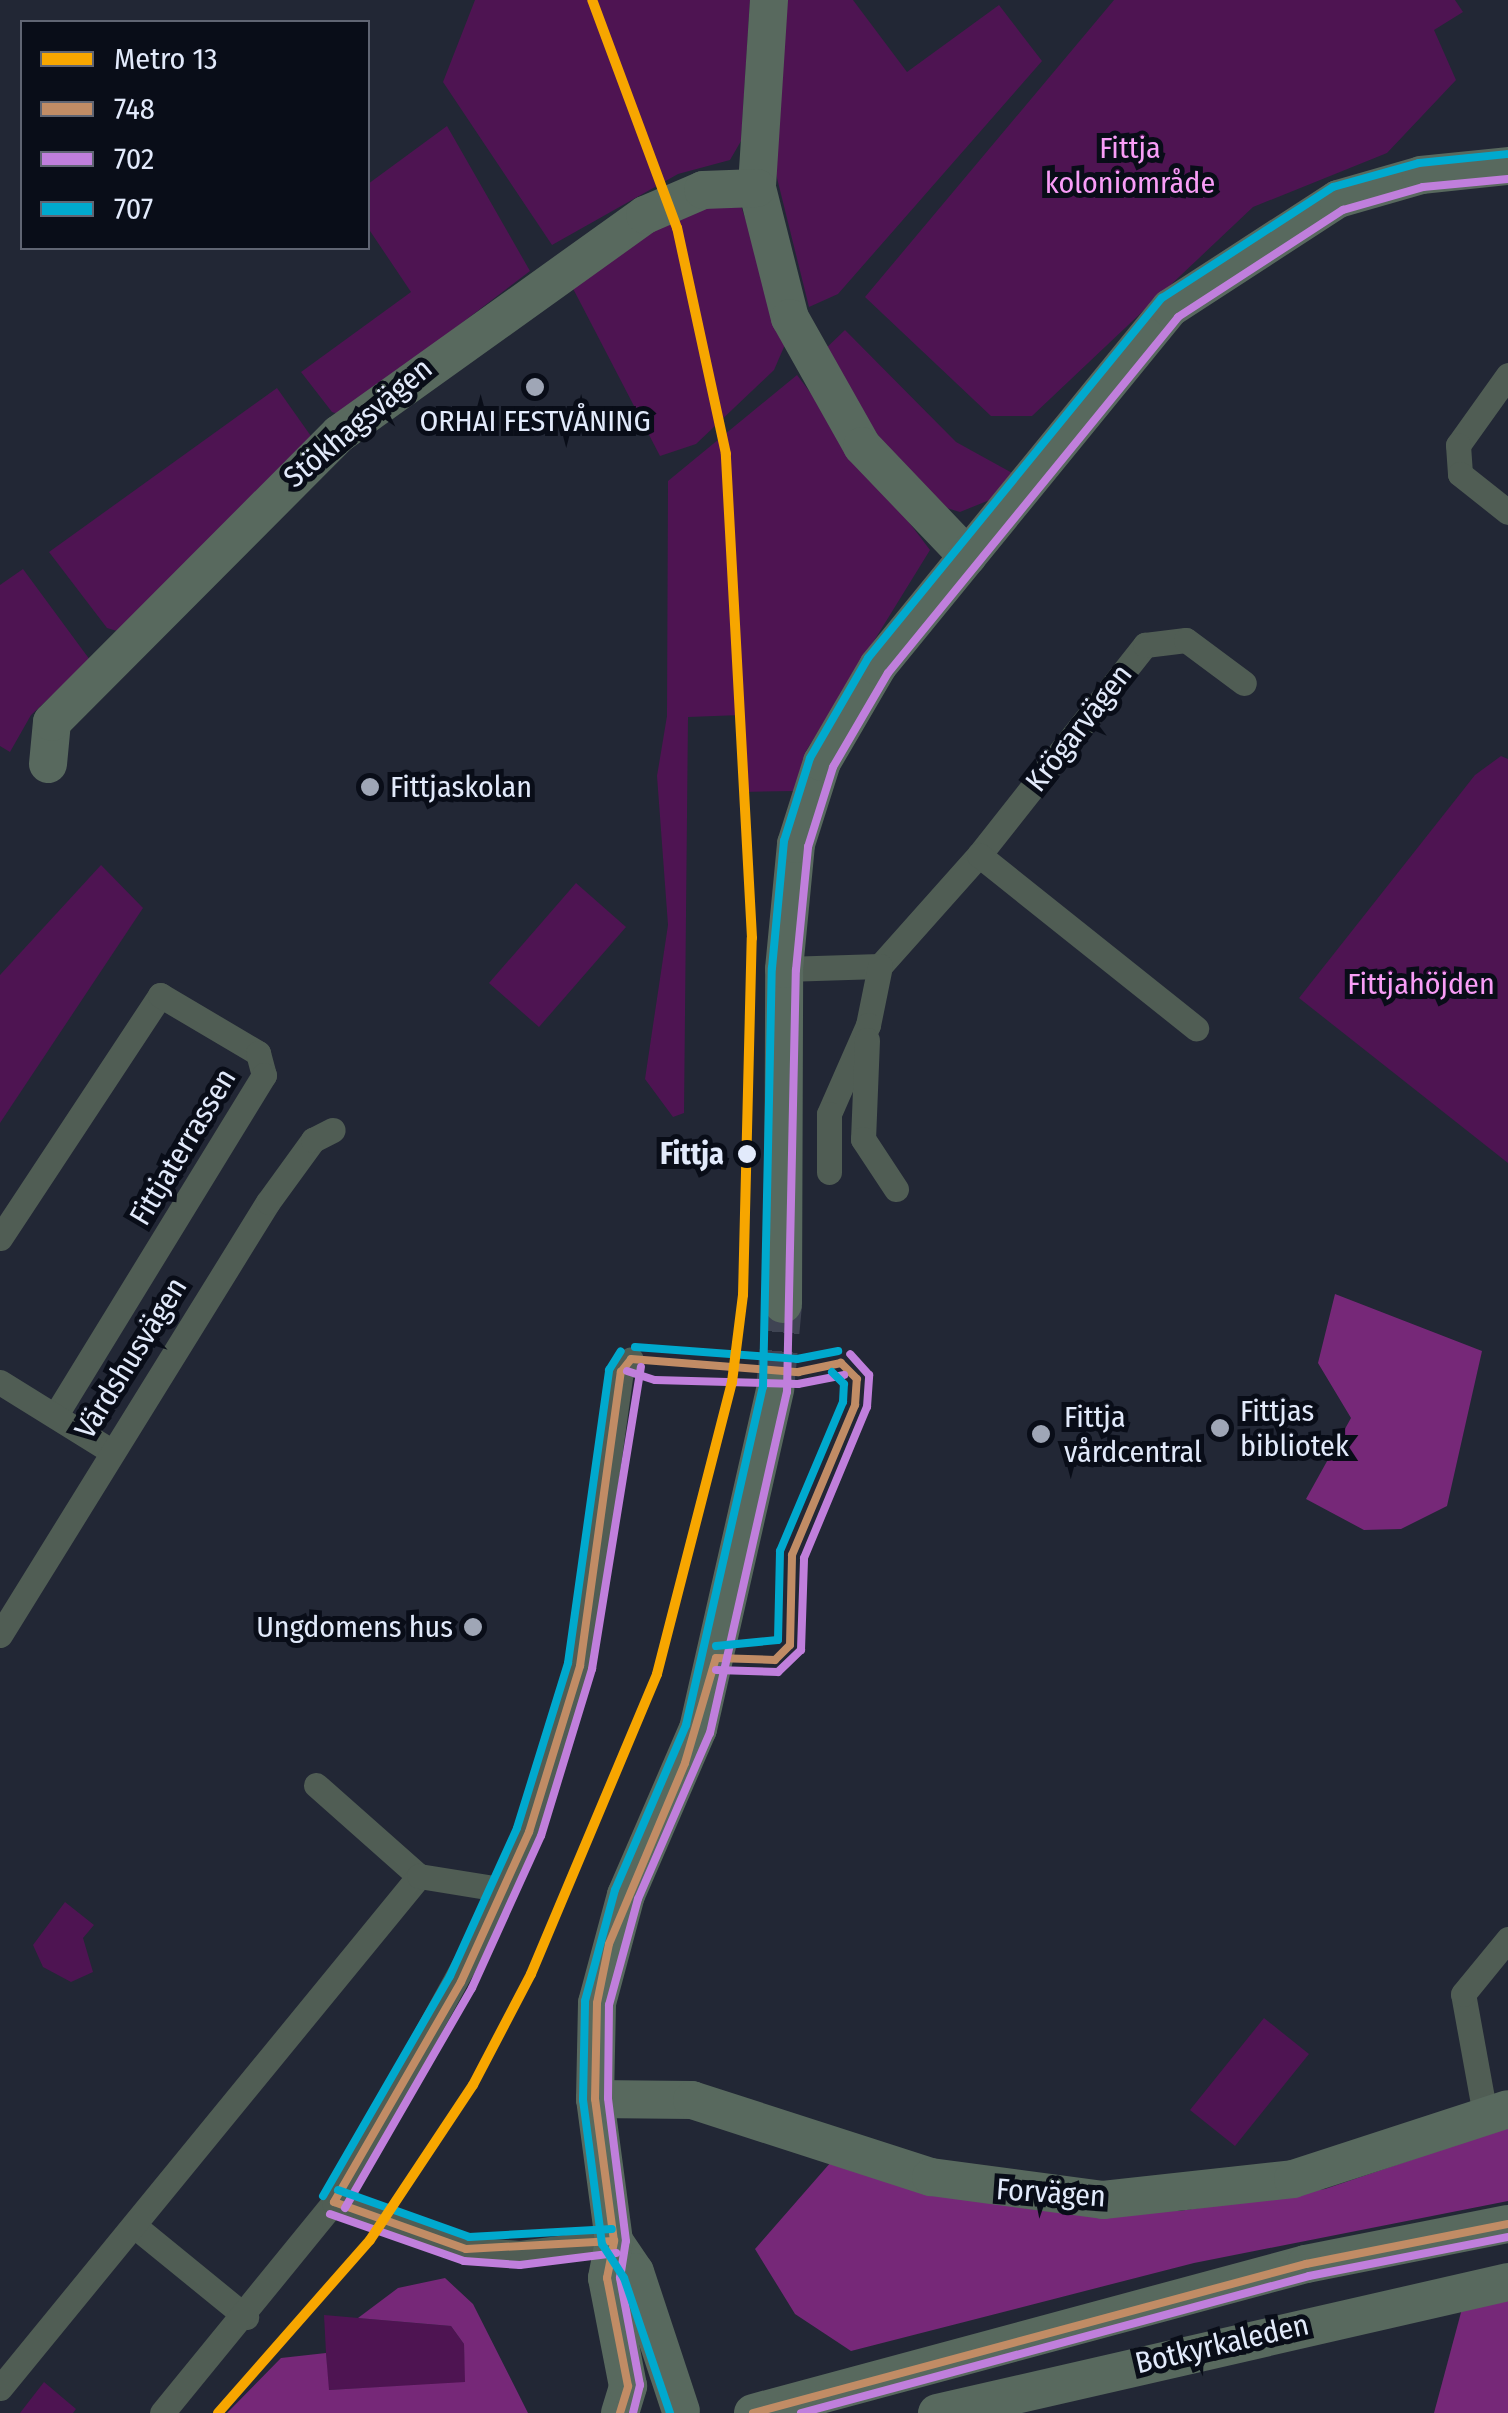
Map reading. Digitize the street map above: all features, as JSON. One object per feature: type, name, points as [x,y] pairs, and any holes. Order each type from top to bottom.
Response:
[{"type":"street","points":[[770,0],[757,188],[790,318],[810,362],[862,446],[968,557]]},
{"type":"street","points":[[783,1304],[784,969],[796,844],[822,762],[878,666],[1170,308],[1232,259],[1338,198],[1438,172],[1508,166]]},
{"type":"street","name":"Stökhagsvägen","points":[[48,764],[52,722],[339,434],[645,215],[703,190],[757,188]]},
{"type":"street","points":[[1508,375],[1458,446],[1460,474],[1508,512]]},
{"type":"street","name":"Krögarvägen","points":[[880,966],[907,947],[1145,645],[1186,640],[1244,683]]},
{"type":"street","points":[[979,855],[1196,1028]]},
{"type":"street","points":[[784,969],[880,966],[868,1025],[864,1138],[896,1188]]},
{"type":"street","name":"Fittjaterrassen","points":[[0,1238],[160,995],[258,1052],[264,1076],[57,1413]]},
{"type":"street","points":[[829,1172],[829,1114],[868,1025]]},
{"type":"street","name":"Värdshusvägen","points":[[0,1635],[268,1202],[313,1140],[334,1130]]},
{"type":"street","points":[[162,2413],[246,2318],[334,2202],[506,1890],[580,1666],[620,1372],[631,1359]]},
{"type":"street","points":[[0,1382],[57,1413],[111,1450]]},
{"type":"street","points":[[614,2241],[635,2272],[682,2412],[620,2413],[628,2386],[607,2278],[614,2241],[595,2098],[609,1944],[698,1729],[775,1388]]},
{"type":"street","points":[[316,1785],[419,1876],[506,1890]]},
{"type":"street","points":[[0,2388],[137,2228],[419,1876]]},
{"type":"street","points":[[1497,2114],[1463,1994],[1508,1939]]},
{"type":"street","name":"Forvägen","points":[[595,2098],[692,2100],[931,2178],[1102,2200],[1250,2188],[1362,2163],[1497,2114]]},
{"type":"street","points":[[334,2202],[466,2249],[520,2253],[614,2241]]},
{"type":"street","name":"Botkyrkaleden","points":[[753,2413],[1287,2269],[1508,2224]]},
{"type":"street","points":[[137,2228],[246,2318]]},
{"type":"street","name":"Botkyrkaleden","points":[[937,2413],[1508,2282]]},
{"type":"green space","points":[[475,0],[750,0],[741,141],[730,160],[678,174],[552,245],[443,82]]},
{"type":"green space","points":[[788,0],[853,0],[907,72],[999,5],[1042,61],[838,294],[809,307],[775,170],[776,68]]},
{"type":"green space","name":"Fittja koloniområde","points":[[1114,0],[1455,0],[1463,12],[1434,30],[1456,80],[1387,153],[1253,207],[1032,416],[991,416],[865,297]]},
{"type":"green space","points":[[447,126],[530,271],[341,415],[332,412],[301,372],[411,292],[370,231],[370,183]]},
{"type":"green space","points":[[690,205],[741,206],[787,340],[774,370],[696,444],[660,456],[567,277]]},
{"type":"green space","points":[[845,330],[956,442],[1014,474],[997,497],[960,512],[940,506],[890,453],[822,352]]},
{"type":"green space","points":[[797,375],[930,550],[806,751],[795,791],[742,792],[741,715],[688,717],[684,1113],[673,1117],[645,1079],[668,925],[657,776],[667,716],[668,481]]},
{"type":"green space","points":[[277,388],[313,439],[117,631],[107,628],[49,552]]},
{"type":"green space","points":[[23,569],[90,660],[31,715],[10,752],[0,746],[0,585]]},
{"type":"green space","name":"Fittjahöjden","points":[[1501,756],[1508,759],[1508,1163],[1299,998],[1475,775]]},
{"type":"green space","points":[[101,865],[143,908],[0,1123],[0,975]]},
{"type":"green space","points":[[576,883],[626,927],[539,1027],[489,983]]},
{"type":"green space","points":[[65,1902],[94,1925],[83,1938],[93,1972],[71,1982],[43,1967],[33,1945]]},
{"type":"green space","points":[[1264,2018],[1309,2054],[1235,2146],[1190,2110]]},
{"type":"green space","points":[[324,2315],[451,2326],[464,2344],[466,2383],[328,2390]]},
{"type":"green space","points":[[44,2382],[76,2409],[73,2413],[20,2413]]},
{"type":"shaded area","points":[[1335,1294],[1482,1351],[1447,1506],[1401,1529],[1364,1530],[1306,1499],[1351,1418],[1318,1363]]},
{"type":"shaded area","points":[[1508,2127],[1508,2201],[1194,2263],[851,2351],[795,2314],[755,2249],[831,2162],[1029,2209],[1179,2211],[1325,2189]]},
{"type":"shaded area","points":[[445,2278],[473,2304],[528,2413],[227,2413],[281,2358],[326,2353],[329,2390],[465,2382],[464,2344],[451,2326],[358,2318],[398,2288]]},
{"type":"shaded area","points":[[1508,2295],[1508,2413],[1434,2413],[1463,2305]]},
{"type":"tunnel","points":[[775,1389],[783,1304]]},
{"type":"metro line","name":"13","points":[[218,2413],[370,2240],[473,2085],[531,1974],[657,1674],[732,1382],[743,1295],[752,938],[726,454],[677,228],[592,0]]},
{"type":"transit line","name":"707","points":[[670,2413],[624,2278],[602,2244],[583,2100],[585,2001],[615,1890],[686,1725],[763,1387],[772,968],[784,841],[810,758],[868,658],[1162,298],[1333,187],[1419,163],[1507,154]]},
{"type":"transit line","name":"702","points":[[633,2413],[640,2385],[620,2278],[626,2241],[608,2098],[609,2005],[638,1899],[710,1733],[787,1392],[796,970],[808,847],[833,767],[888,673],[1178,317],[1343,210],[1423,187],[1508,179]]},
{"type":"transit line","name":"707","points":[[635,1347],[797,1359],[838,1351]]},
{"type":"transit line","name":"707","points":[[323,2196],[450,1976],[517,1828],[568,1663],[609,1370],[621,1351]]},
{"type":"transit line","name":"702","points":[[716,1670],[778,1672],[801,1650],[804,1558],[867,1407],[869,1375],[850,1354]]},
{"type":"transit line","name":"748","points":[[631,1359],[798,1372],[841,1363]]},
{"type":"transit line","name":"748","points":[[334,2202],[461,1982],[529,1832],[580,1666],[621,1372],[631,1359]]},
{"type":"transit line","name":"748","points":[[716,1658],[775,1660],[790,1645],[792,1555],[855,1405],[857,1379],[841,1363]]},
{"type":"transit line","name":"702","points":[[345,2208],[472,1988],[541,1836],[592,1669],[641,1367]]},
{"type":"transit line","name":"702","points":[[627,1371],[655,1380],[798,1384],[844,1375]]},
{"type":"transit line","name":"707","points":[[716,1646],[778,1640],[780,1551],[843,1402],[844,1384],[832,1372]]},
{"type":"transit line","name":"748","points":[[620,2413],[628,2386],[607,2278],[614,2241],[595,2099],[597,2003],[609,1944],[685,1763],[716,1658]]},
{"type":"transit line","name":"707","points":[[338,2190],[469,2237],[612,2229]]},
{"type":"transit line","name":"748","points":[[334,2202],[466,2249],[614,2241]]},
{"type":"transit line","name":"702","points":[[330,2214],[464,2261],[520,2265],[616,2253]]},
{"type":"transit line","name":"748","points":[[753,2413],[1306,2264],[1508,2224]]},
{"type":"transit line","name":"702","points":[[801,2413],[1309,2276],[1508,2237]]},
{"type":"place","name":"ORHAI FESTVÅNING","points":[[535,387]]},
{"type":"place","name":"Fittjaskolan","points":[[370,787]]},
{"type":"place","name":"Fittja","points":[[747,1154]]},
{"type":"place","name":"Fittjas bibliotek","points":[[1220,1428]]},
{"type":"place","name":"Fittja vårdcentral","points":[[1041,1434]]},
{"type":"place","name":"Ungdomens hus","points":[[473,1627]]}]
